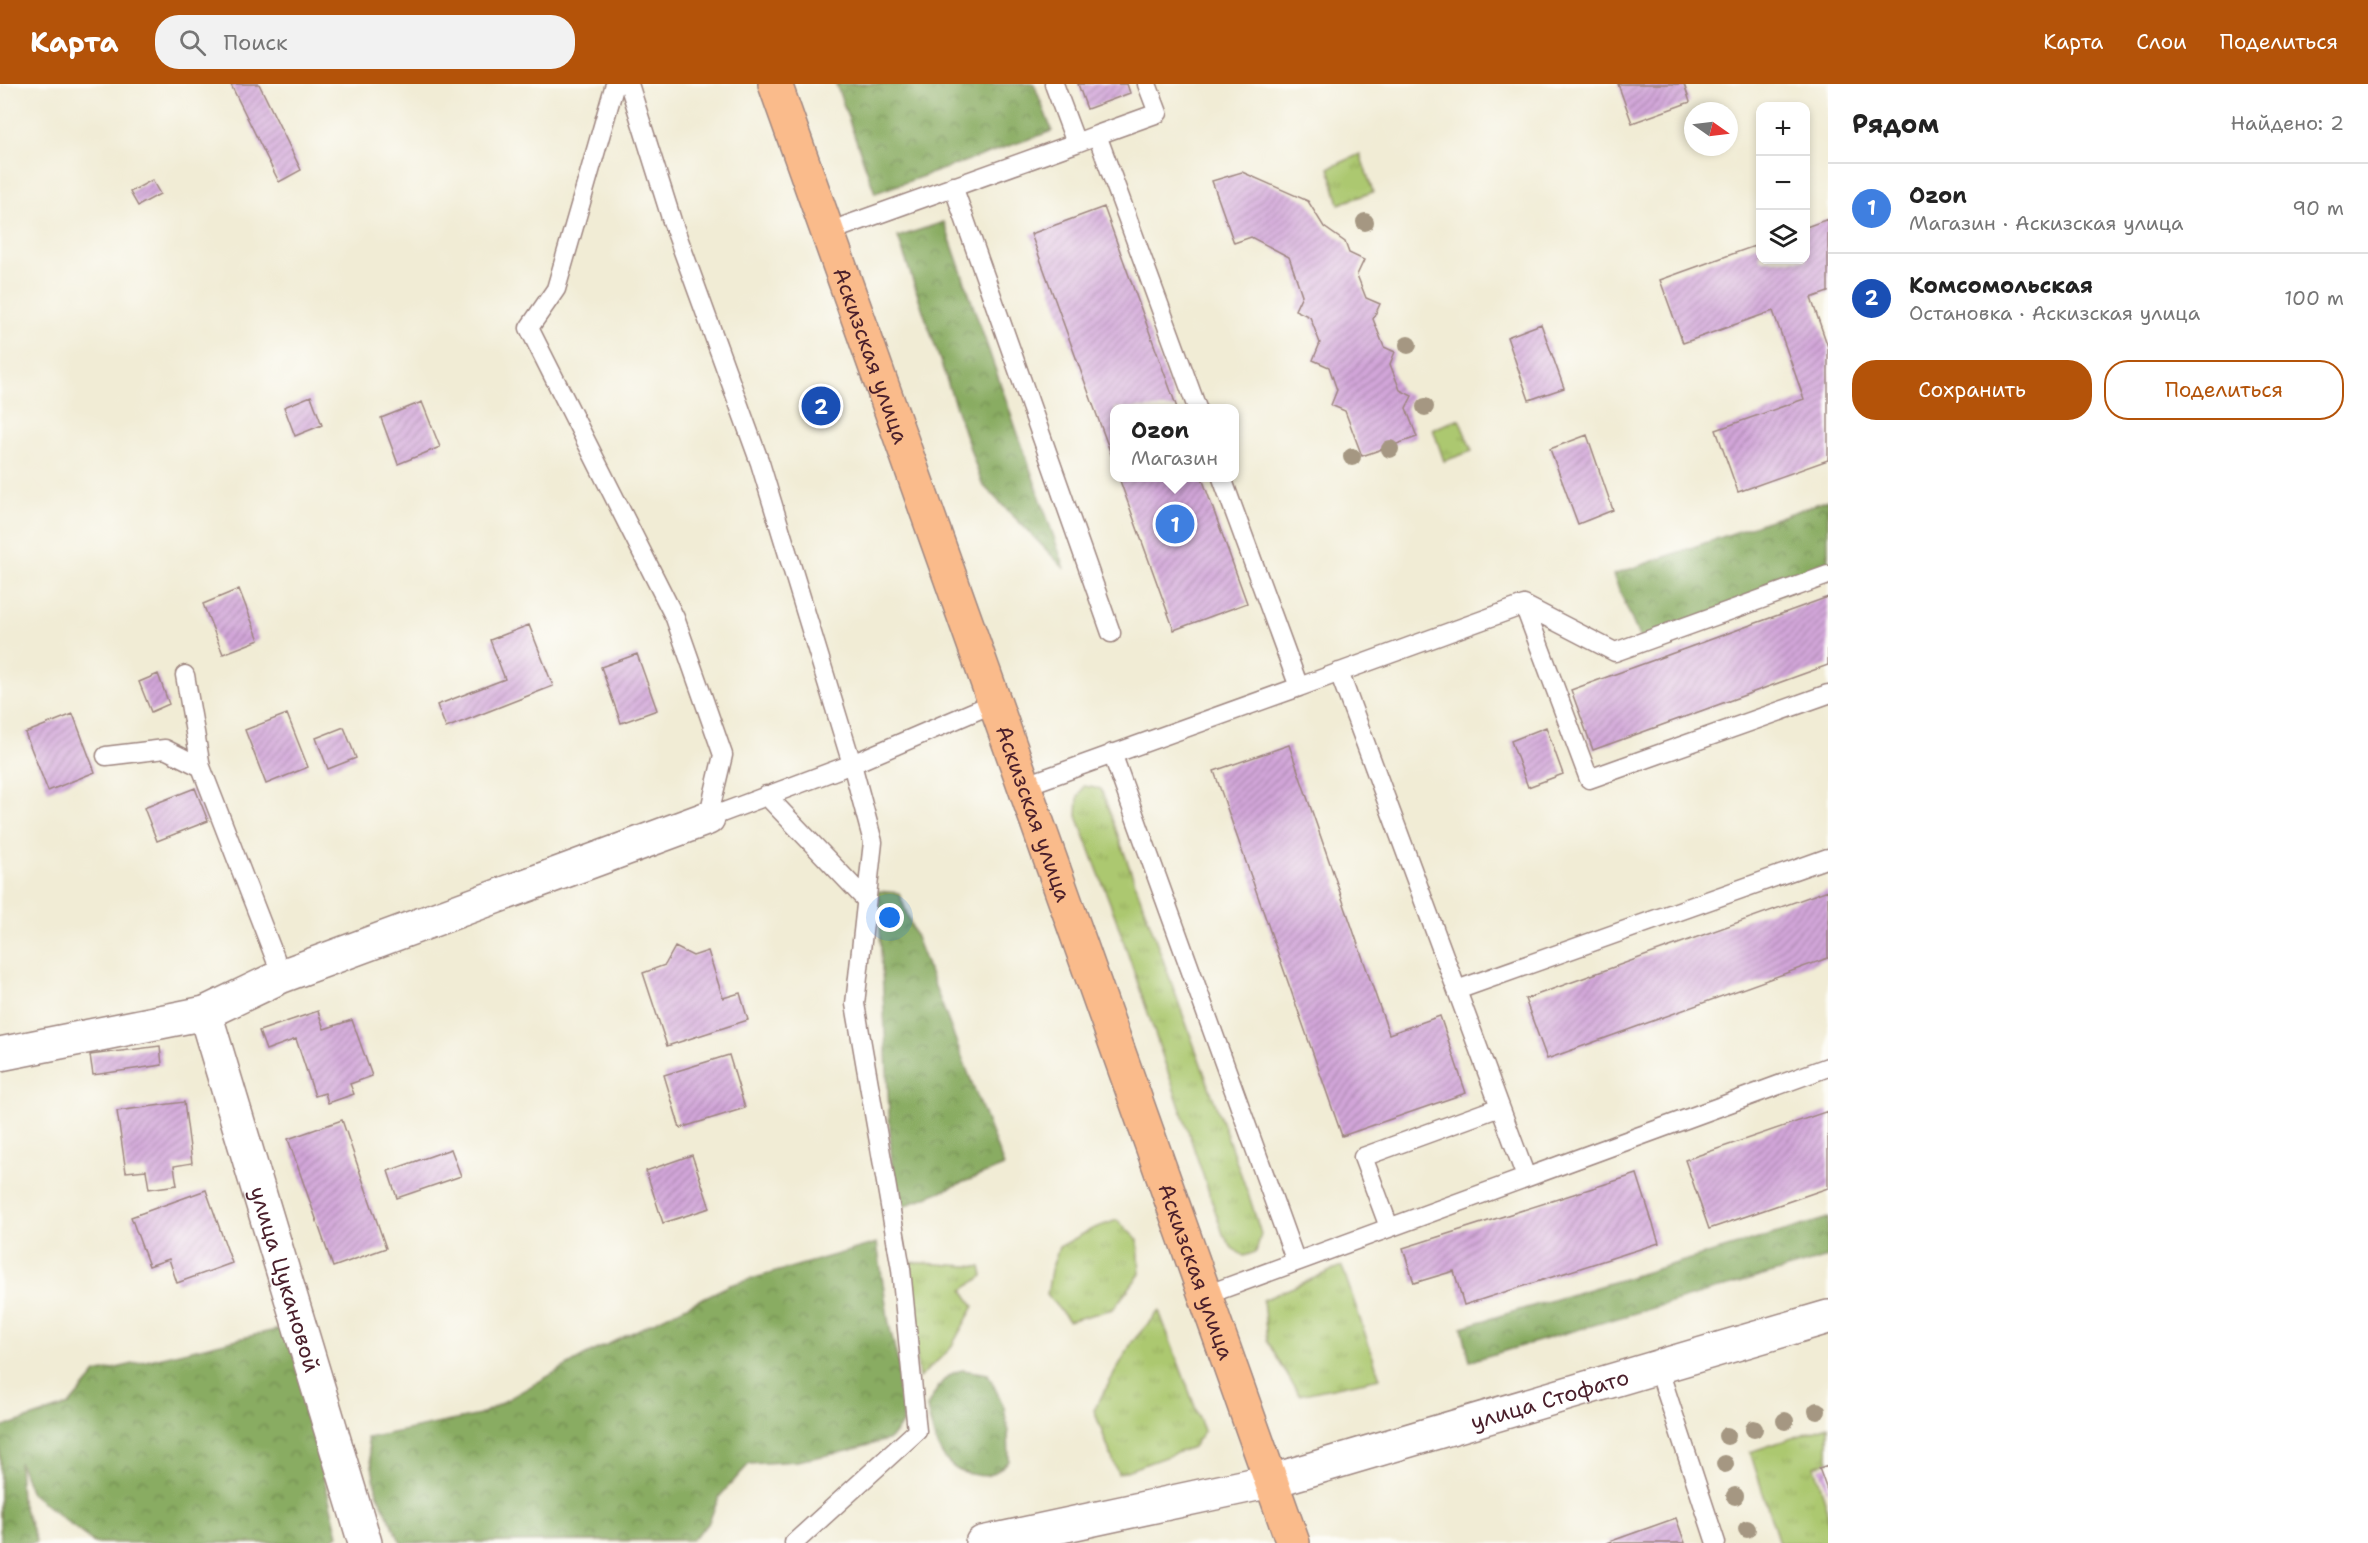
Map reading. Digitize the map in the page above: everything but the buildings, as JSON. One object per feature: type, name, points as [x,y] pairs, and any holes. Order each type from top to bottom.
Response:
[{"type":"main road","name":"Аскизская улица","points":[[775,84],[1293,1543]]},
{"type":"street","points":[[0,1054],[205,1013],[282,975],[708,818]]},
{"type":"street","name":"улица Цукановой","points":[[205,1013],[365,1543]]},
{"type":"street","name":"улица Стофато","points":[[982,1543],[1271,1481],[1828,1317]]},
{"type":"lane","points":[[615,84],[556,289],[529,328],[675,618],[723,755],[708,818]]},
{"type":"lane","points":[[629,84],[672,221],[760,463],[852,764],[873,842],[855,1004],[901,1269],[916,1431],[794,1543]]},
{"type":"lane","points":[[1054,84],[1076,143]]},
{"type":"lane","points":[[828,232],[1158,113],[1148,84]]},
{"type":"lane","points":[[1097,135],[1196,404]]},
{"type":"lane","points":[[953,186],[1111,633]]},
{"type":"lane","points":[[1224,482],[1299,687]]},
{"type":"lane","points":[[1024,786],[1524,605],[1615,652],[1828,575]]},
{"type":"lane","points":[[1524,605],[1588,779],[1828,693]]},
{"type":"lane","points":[[1339,672],[1526,1176]]},
{"type":"lane","points":[[185,675],[201,767],[282,975]]},
{"type":"lane","points":[[708,818],[852,764],[994,703]]},
{"type":"lane","points":[[106,756],[165,749],[201,767]]},
{"type":"lane","points":[[1112,753],[1296,1262]]},
{"type":"lane","points":[[766,795],[866,900]]},
{"type":"lane","points":[[1457,990],[1828,858]]},
{"type":"lane","points":[[1206,1295],[1828,1066]]},
{"type":"lane","points":[[1389,1227],[1363,1157],[1500,1107]]},
{"type":"lane","points":[[1658,1367],[1716,1543]]},
{"type":"green space","points":[[836,84],[1034,84],[1052,131],[875,193]]},
{"type":"green space","points":[[1360,154],[1373,192],[1339,204],[1329,168]]},
{"type":"green space","points":[[944,222],[1065,569],[982,484],[898,237]]},
{"type":"green space","points":[[1459,419],[1472,451],[1444,461],[1433,429]]},
{"type":"green space","points":[[1828,500],[1828,576],[1643,646],[1613,575]]},
{"type":"green space","points":[[1084,786],[1101,789],[1251,1202],[1261,1234],[1256,1252],[1244,1256],[1232,1248],[1223,1234],[1115,916],[1077,816],[1078,797]]},
{"type":"green space","points":[[878,891],[899,893],[1004,1166],[894,1210]]},
{"type":"green space","points":[[1828,1218],[1828,1257],[1470,1361],[1462,1327]]},
{"type":"green space","points":[[1117,1220],[1138,1240],[1140,1274],[1113,1309],[1069,1321],[1047,1295],[1051,1270],[1059,1247],[1092,1229]]},
{"type":"green space","points":[[877,1243],[889,1324],[903,1384],[903,1423],[890,1439],[848,1451],[797,1461],[749,1464],[719,1497],[708,1524],[691,1540],[401,1543],[377,1493],[367,1438],[480,1415],[584,1356],[730,1285]]},
{"type":"green space","points":[[907,1262],[981,1267],[983,1276],[963,1290],[974,1306],[950,1349],[919,1378]]},
{"type":"green space","points":[[1342,1266],[1380,1378],[1299,1395],[1267,1341],[1263,1300]]},
{"type":"green space","points":[[1159,1311],[1204,1431],[1193,1447],[1118,1474],[1094,1410],[1132,1342]]},
{"type":"green space","points":[[296,1325],[312,1397],[318,1455],[338,1535],[328,1543],[94,1543],[31,1493],[19,1462],[21,1500],[36,1540],[35,1543],[0,1543],[0,1428],[69,1405],[96,1373]]},
{"type":"green space","points":[[963,1370],[988,1374],[1004,1407],[1009,1461],[987,1476],[959,1471],[951,1465],[939,1448],[929,1417],[927,1407],[933,1395],[945,1379]]},
{"type":"green space","points":[[1828,1426],[1828,1461],[1815,1466],[1828,1511],[1828,1543],[1779,1543],[1750,1452]]},
{"type":"place","name":"Комсомольская","points":[[821,406]]},
{"type":"place","name":"Ozon","points":[[1175,524]]}]
